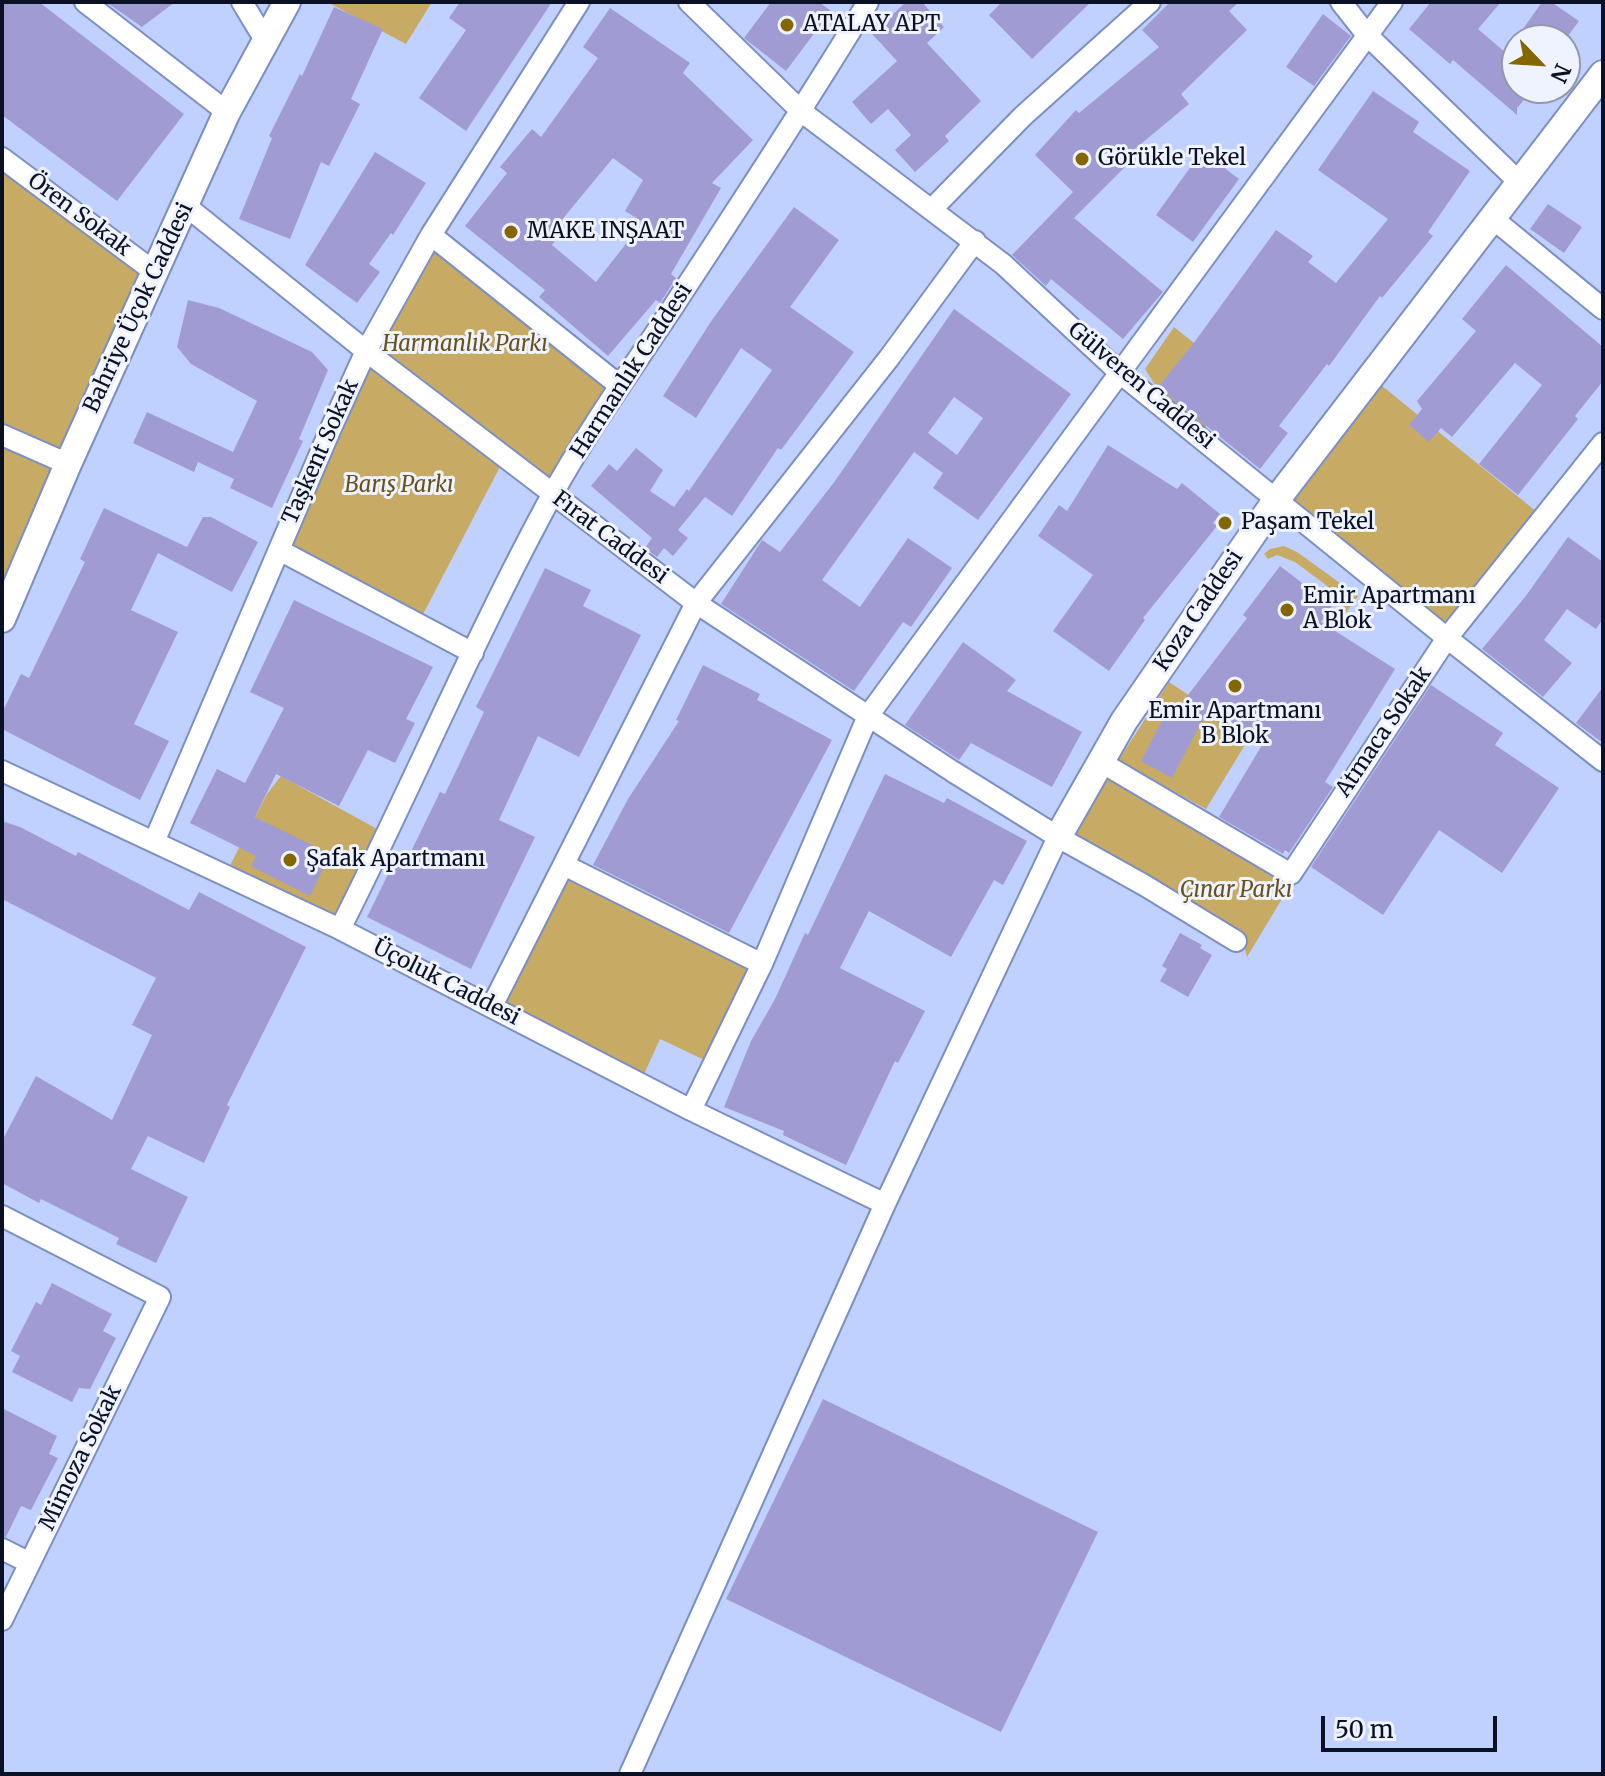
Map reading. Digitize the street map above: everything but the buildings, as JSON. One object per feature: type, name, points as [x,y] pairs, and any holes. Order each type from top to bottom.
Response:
[{"type":"street","points":[[85,2],[227,112]]},
{"type":"street","points":[[242,2],[265,40]]},
{"type":"street","name":"Bahriye Üçok Caddesi","points":[[2,619],[8,590],[156,273],[227,112],[287,2]]},
{"type":"street","name":"Taşkent Sokak","points":[[154,842],[366,351],[431,235],[579,2]]},
{"type":"street","name":"Gülveren Caddesi","points":[[689,2],[802,112],[975,241],[1120,373],[1603,761]]},
{"type":"street","name":"Harmanlık Caddesi","points":[[340,929],[552,495],[620,386],[802,112],[868,2]]},
{"type":"street","points":[[932,209],[1023,116],[1150,2]]},
{"type":"street","points":[[1341,2],[1367,35],[1519,182]]},
{"type":"street","points":[[691,1110],[762,964],[868,716],[1392,2]]},
{"type":"street","name":"Koza Caddesi","points":[[630,1774],[885,1204],[1058,837],[1099,761],[1277,499],[1603,74]]},
{"type":"street","name":"Ören Sokak","points":[[2,158],[156,273]]},
{"type":"street","name":"Fırat Caddesi","points":[[186,206],[366,351],[696,603],[1058,837],[1236,941]]},
{"type":"street","points":[[1491,217],[1603,309]]},
{"type":"street","points":[[431,235],[620,386]]},
{"type":"street","points":[[492,1006],[696,603],[889,358],[975,241]]},
{"type":"street","points":[[2,435],[68,464]]},
{"type":"street","name":"Atmaca Sokak","points":[[1099,761],[1291,874],[1447,638],[1596,466],[1603,443]]},
{"type":"street","points":[[279,550],[473,653]]},
{"type":"street","name":"Üçoluk Caddesi","points":[[2,771],[340,929],[691,1110],[885,1204]]},
{"type":"street","points":[[564,865],[762,964]]},
{"type":"street","name":"Mimoza Sokak","points":[[2,1216],[160,1297],[2,1620]]},
{"type":"street","points":[[2,1549],[30,1563]]},
{"type":"green space","points":[[327,2],[432,2],[406,44]]},
{"type":"green space","points":[[2,158],[156,273],[2,619]]},
{"type":"green space","name":"Harmanlık Parkı","points":[[433,243],[614,387],[552,487],[372,349]]},
{"type":"green space","points":[[1174,327],[1238,378],[1205,428],[1157,388],[1145,369]]},
{"type":"green space","name":"Barış Parkı","points":[[369,360],[501,465],[420,620],[287,549]]},
{"type":"green space","points":[[1370,376],[1543,517],[1447,638],[1277,499]]},
{"type":"green space","points":[[1284,546],[1358,596],[1251,744],[1248,740],[1206,809],[1118,761],[1169,682],[1249,735],[1346,600],[1295,562],[1277,555],[1268,559],[1264,554],[1270,549]]},
{"type":"green space","name":"Çınar Parkı","points":[[1100,765],[1294,879],[1247,957],[1243,942],[1061,836]]},
{"type":"green space","points":[[281,776],[388,835],[340,929],[225,875],[267,794]]},
{"type":"green space","points":[[564,865],[762,964],[713,1064],[660,1039],[640,1083],[492,1006]]},
{"type":"place","name":"ATALAY APT","points":[[787,25]]},
{"type":"place","name":"Görükle Tekel","points":[[1082,159]]},
{"type":"place","name":"MAKE INŞAAT","points":[[511,232]]},
{"type":"place","name":"Paşam Tekel","points":[[1225,523]]},
{"type":"place","name":"Emir Apartmanı A Blok","points":[[1287,610]]},
{"type":"place","name":"Emir Apartmanı B Blok","points":[[1235,686]]},
{"type":"place","name":"Şafak Apartmanı","points":[[290,860]]}]
